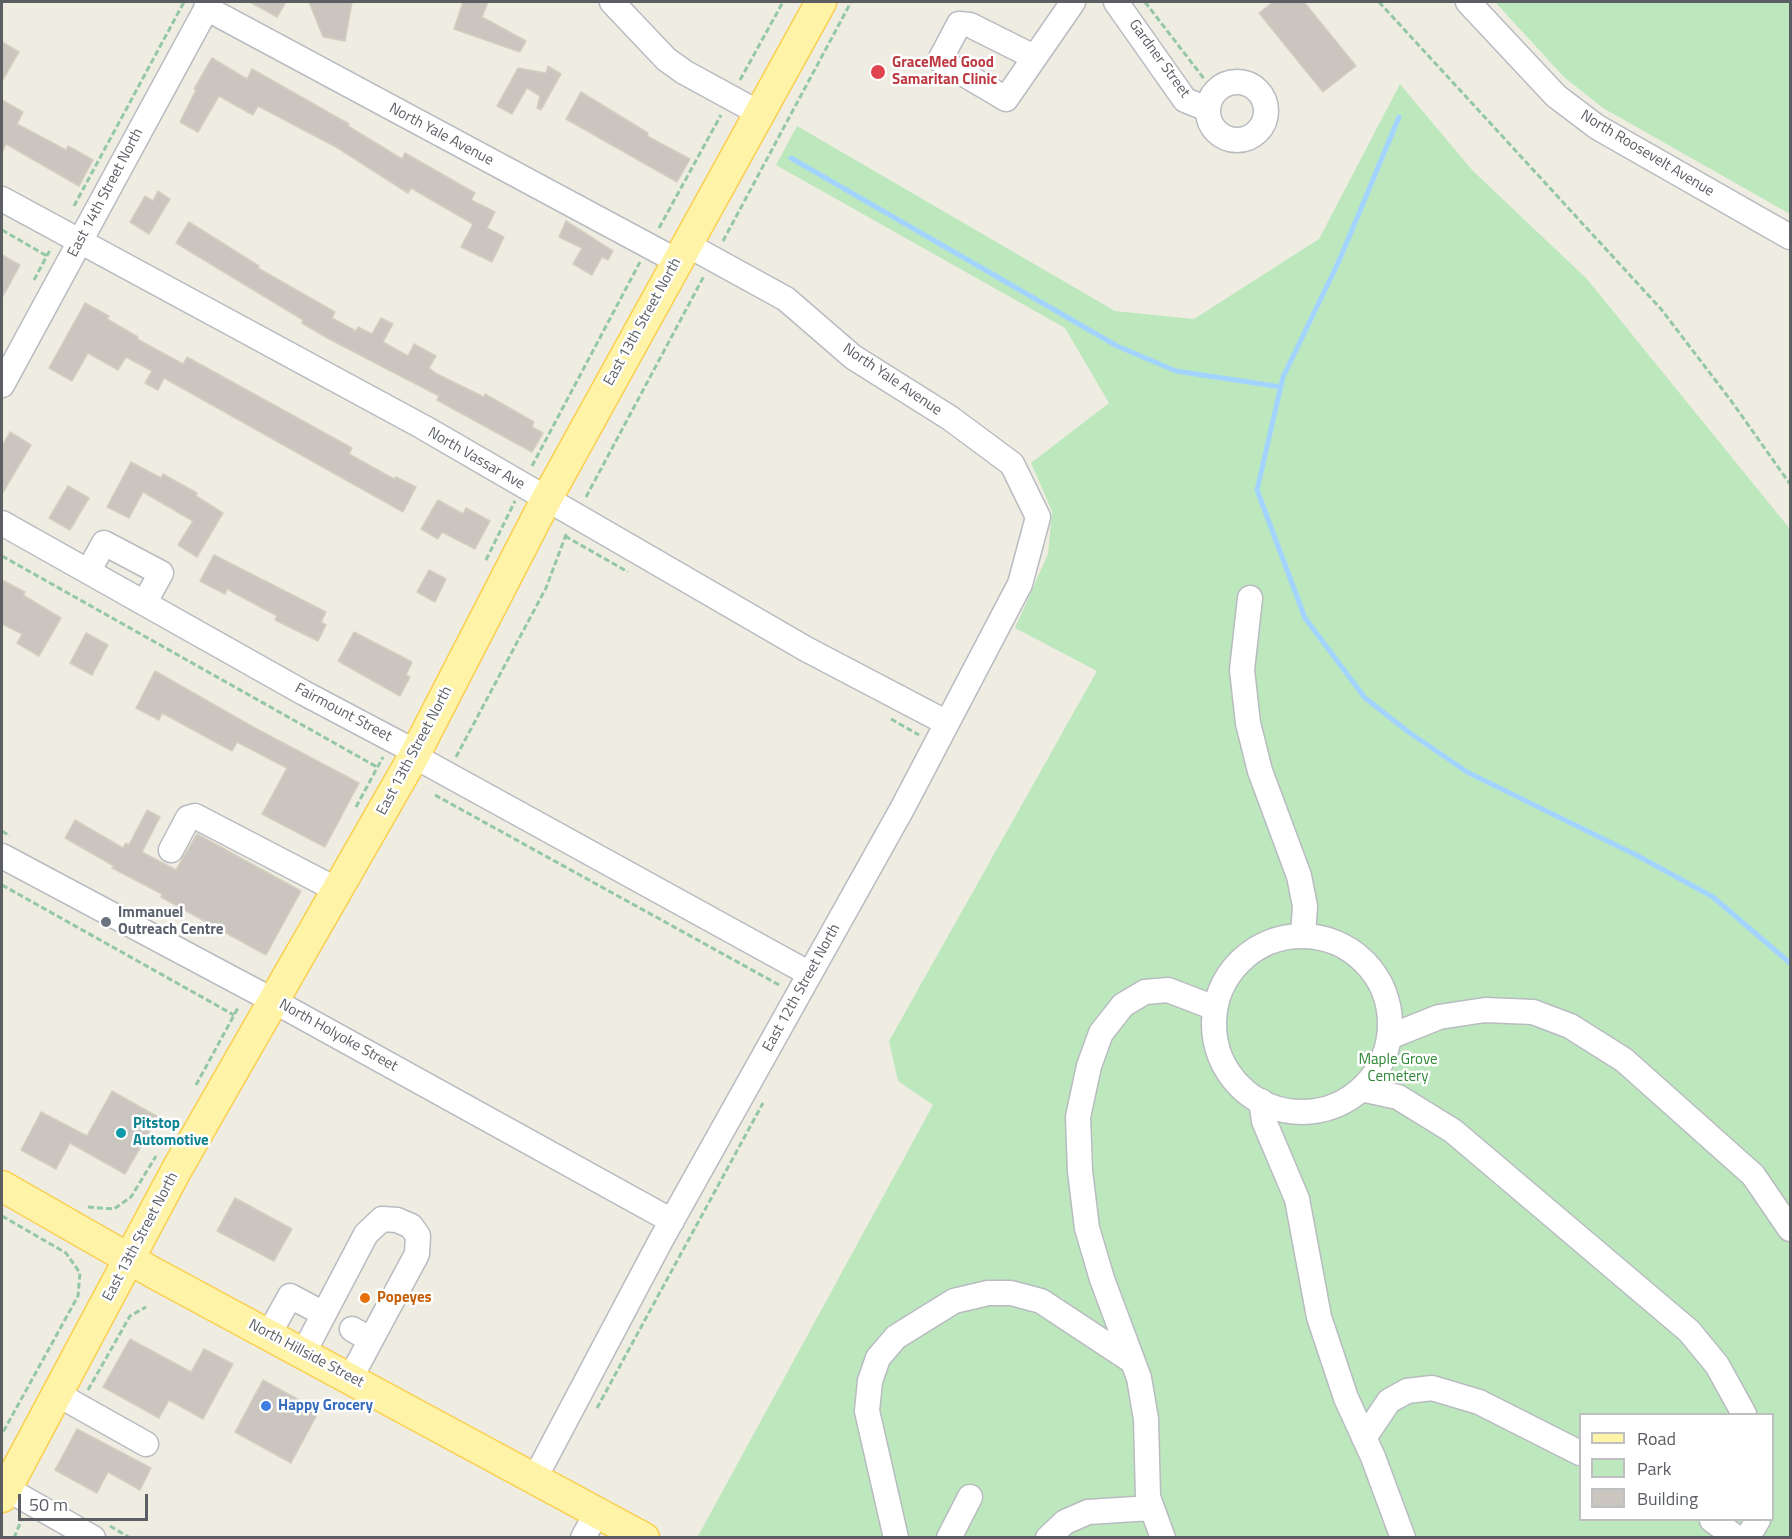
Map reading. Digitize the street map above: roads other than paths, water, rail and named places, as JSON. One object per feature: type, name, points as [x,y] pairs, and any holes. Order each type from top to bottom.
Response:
[{"type":"main road","name":"East 13th Street North","points":[[3,1491],[130,1259],[261,994],[339,891],[403,748],[534,493],[682,253],[821,2]]},
{"type":"main road","name":"North Hillside Street","points":[[4,1199],[130,1259],[644,1538]]},
{"type":"street","points":[[612,2],[666,60],[759,113]]},
{"type":"street","points":[[1034,57],[1073,2]]},
{"type":"street","name":"Gardner Street","points":[[1116,2],[1185,100],[1207,109]]},
{"type":"street","name":"North Roosevelt Avenue","points":[[1468,2],[1556,96],[1597,128],[1791,237]]},
{"type":"street","name":"East 14th Street North","points":[[2,385],[70,236],[200,4]]},
{"type":"street","name":"North Yale Avenue","points":[[200,4],[649,246],[713,259],[786,299],[853,357],[950,418],[1012,464],[1024,489]]},
{"type":"street","name":"North Vassar Ave","points":[[2,199],[403,416],[806,649],[947,723]]},
{"type":"street","name":"East 12th Street North","points":[[535,1478],[672,1221],[810,974],[1020,584],[1038,517],[1024,489]]},
{"type":"street","name":"Fairmount Street","points":[[2,523],[810,974]]},
{"type":"street","points":[[89,570],[104,543],[161,573],[145,602]]},
{"type":"street","points":[[1250,598],[1242,670],[1248,723],[1260,771],[1299,876],[1305,906],[1303,935]]},
{"type":"street","points":[[171,850],[188,818],[195,816],[339,891]]},
{"type":"street","name":"North Holyoke Street","points":[[2,856],[261,994],[672,1221]]},
{"type":"street","points":[[1303,935],[1330,939],[1355,952],[1375,972],[1387,998],[1391,1026],[1386,1048],[1372,1078],[1361,1089],[1352,1097],[1326,1109],[1299,1112],[1271,1107],[1245,1091],[1225,1068],[1215,1039],[1215,1008],[1226,979],[1246,955],[1272,940],[1303,935]]},
{"type":"street","points":[[1163,1538],[1148,1497],[1146,1419],[1139,1378],[1102,1279],[1088,1228],[1080,1171],[1078,1117],[1089,1066],[1101,1033],[1123,1005],[1145,992],[1168,990],[1215,1008]]},
{"type":"street","points":[[1386,1048],[1439,1017],[1485,1010],[1533,1012],[1570,1026],[1624,1060],[1753,1175],[1791,1229]]},
{"type":"street","points":[[1386,1048],[1402,1090],[1417,1108]]},
{"type":"street","points":[[1361,1089],[1398,1097],[1453,1131],[1689,1331],[1717,1365],[1743,1413]]},
{"type":"street","points":[[1261,1101],[1264,1121],[1297,1199],[1319,1317],[1346,1398],[1403,1538]]},
{"type":"street","points":[[304,1352],[366,1234],[382,1219],[397,1220],[411,1226],[418,1236],[417,1254],[361,1334],[351,1377]]},
{"type":"street","points":[[896,1538],[867,1411],[870,1381],[878,1358],[896,1337],[954,1301],[988,1293],[1011,1293],[1041,1301],[1132,1361]]},
{"type":"street","points":[[269,1334],[290,1296],[324,1314]]},
{"type":"street","points":[[1364,1438],[1389,1401],[1407,1391],[1432,1388],[1479,1402],[1579,1451]]},
{"type":"street","points":[[57,1394],[146,1444]]},
{"type":"street","points":[[3,1491],[93,1538]]},
{"type":"street","points":[[949,1538],[970,1497]]},
{"type":"street","points":[[1048,1538],[1065,1522],[1088,1512],[1151,1508]]},
{"type":"street","points":[[583,1538],[597,1512]]},
{"type":"street","points":[[1713,1521],[1737,1538]]},
{"type":"street","points":[[1747,1538],[1757,1521]]},
{"type":"waterway","points":[[1399,117],[1339,261],[1283,377],[1257,490],[1305,618],[1365,698],[1410,733],[1467,772],[1638,856],[1713,897],[1790,963]]},
{"type":"waterway","points":[[791,158],[1117,346],[1176,371],[1281,387]]},
{"type":"place","name":"GraceMed Good Samaritan Clinic","points":[[878,72]]},
{"type":"place","name":"Immanuel Outreach Centre","points":[[106,922]]},
{"type":"place","name":"Pitstop Automotive","points":[[121,1133]]},
{"type":"place","name":"Popeyes","points":[[365,1298]]},
{"type":"place","name":"Happy Grocery","points":[[266,1406]]},
{"type":"park label","name":"Maple Grove Cemetery","points":[[1398,1068]]}]
